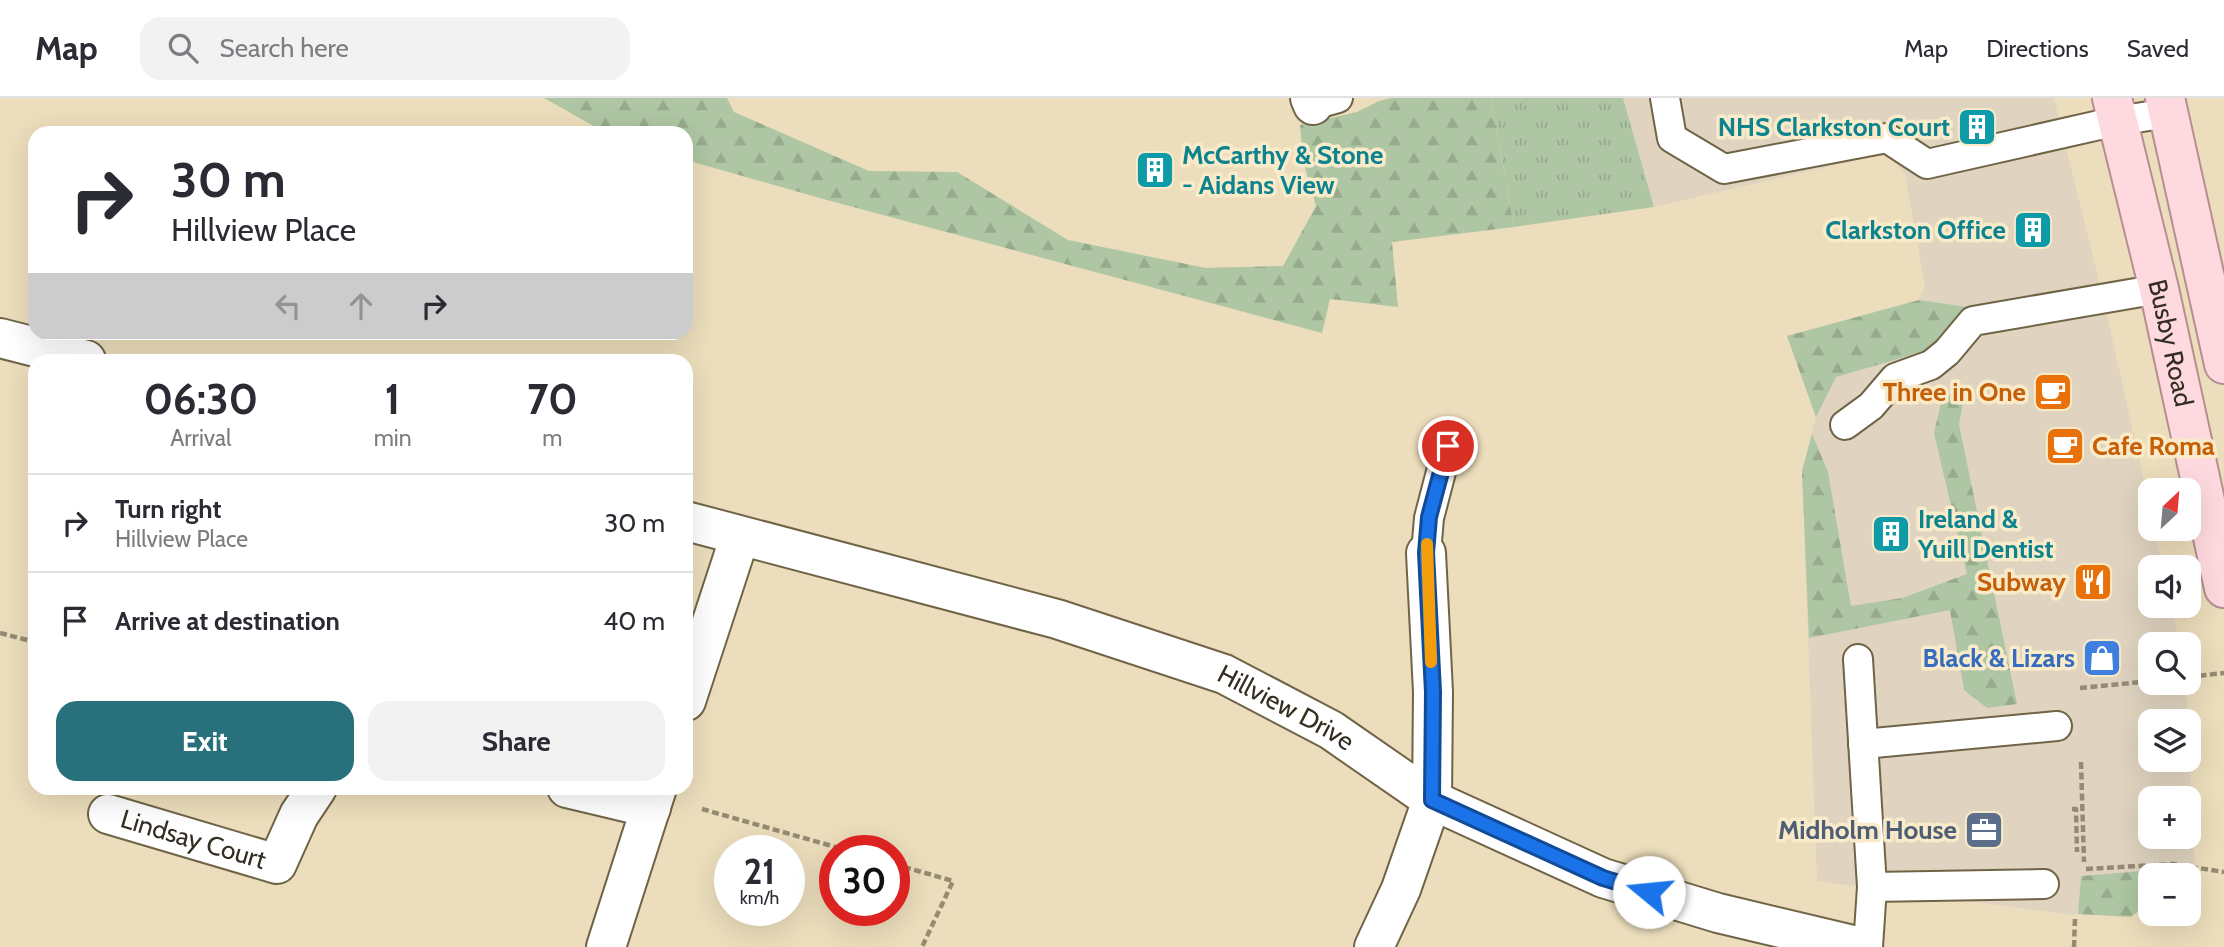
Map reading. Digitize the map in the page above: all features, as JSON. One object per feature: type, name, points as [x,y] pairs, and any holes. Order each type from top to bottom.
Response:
[{"type":"main road","name":"Busby Road","points":[[2166,105],[2224,364]]},
{"type":"main road","name":"Busby Road","points":[[2115,109],[2159,289],[2224,587]]},
{"type":"street","points":[[0,338],[63,354]]},
{"type":"street","name":"Hillview Drive","points":[[693,523],[1057,619],[1224,674],[1331,730],[1432,800],[1603,878],[1718,913],[1848,946]]},
{"type":"street","points":[[693,680],[740,536]]},
{"type":"street","points":[[1374,947],[1401,889],[1432,800],[1433,692],[1426,553]]},
{"type":"street","name":"Lindsay Court","points":[[108,814],[277,864],[299,815],[312,795]]},
{"type":"street","points":[[606,947],[654,797],[635,795]]},
{"type":"lane","points":[[1665,98],[1672,138],[1724,169],[1887,138],[1927,164],[2115,109],[2166,105]]},
{"type":"lane","points":[[1845,425],[1871,406],[1895,378],[1931,365],[1947,352],[1973,321],[2159,289]]},
{"type":"lane","points":[[1426,553],[1429,517],[1448,446]]},
{"type":"lane","points":[[1848,946],[1872,887],[1858,659]]},
{"type":"lane","points":[[1863,744],[2057,726]]},
{"type":"lane","points":[[1872,887],[2044,884]]},
{"type":"path","points":[[0,633],[28,640]]},
{"type":"path","points":[[2201,676],[2224,673]]},
{"type":"path","points":[[2073,689],[2138,682]]},
{"type":"path","points":[[2080,755],[2084,869],[2173,864],[2224,872]]},
{"type":"path","points":[[654,797],[819,843]]},
{"type":"path","points":[[910,869],[953,881],[922,947]]},
{"type":"shaded area","points":[[1623,98],[2054,98],[2143,478],[2138,478],[2138,541],[2157,541],[2160,555],[2138,555],[2138,618],[2174,618],[2177,632],[2138,632],[2138,695],[2187,695],[2187,709],[2138,709],[2138,772],[2190,772],[2191,786],[2138,786],[2138,849],[2194,849],[2195,863],[2138,863],[2138,872],[2081,876],[2078,914],[1817,881],[1802,471],[1816,417],[1787,336],[1919,300],[1925,286],[1905,174],[1887,153],[1654,207]]},
{"type":"green space","points":[[544,98],[727,98],[734,112],[869,171],[957,172],[1068,240],[1206,268],[1283,266],[1316,206],[1303,160],[1300,125],[1357,112],[1391,98],[1491,98],[1514,227],[1392,242],[1398,307],[1330,299],[1322,333],[693,162],[693,126],[594,126]]},
{"type":"green space","points":[[1491,98],[1623,98],[1654,207],[1514,227]]},
{"type":"green space","points":[[1919,300],[1967,307],[1929,350],[1836,377],[1816,417],[1787,336]]},
{"type":"green space","points":[[1966,384],[1959,425],[2017,704],[1987,708],[1964,690],[1950,610],[1809,638],[1802,471],[1812,434],[1828,472],[1851,606],[1902,598],[1967,574],[1934,433],[1942,399]]},
{"type":"green space","points":[[2138,871],[2138,911],[2131,917],[2078,914],[2081,876]]},
{"type":"slow traffic","points":[[1427,544],[1431,662]]},
{"type":"place","name":"NHS Clarkston Court","points":[[1977,127]]},
{"type":"place","name":"McCarthy & Stone - Aidans View","points":[[1155,170]]},
{"type":"place","name":"Clarkston Office","points":[[2033,230]]},
{"type":"place","name":"Three in One","points":[[2053,392]]},
{"type":"place","name":"Cafe Roma","points":[[2065,446]]},
{"type":"place","name":"Ireland & Yuill Dentist","points":[[1891,534]]},
{"type":"place","name":"Subway","points":[[2093,582]]},
{"type":"place","name":"Black & Lizars","points":[[2102,658]]},
{"type":"place","name":"Midholm House","points":[[1984,830]]},
{"type":"route","points":[[1448,446],[1429,517],[1426,553],[1433,692],[1432,800],[1603,878],[1649,892]]}]
